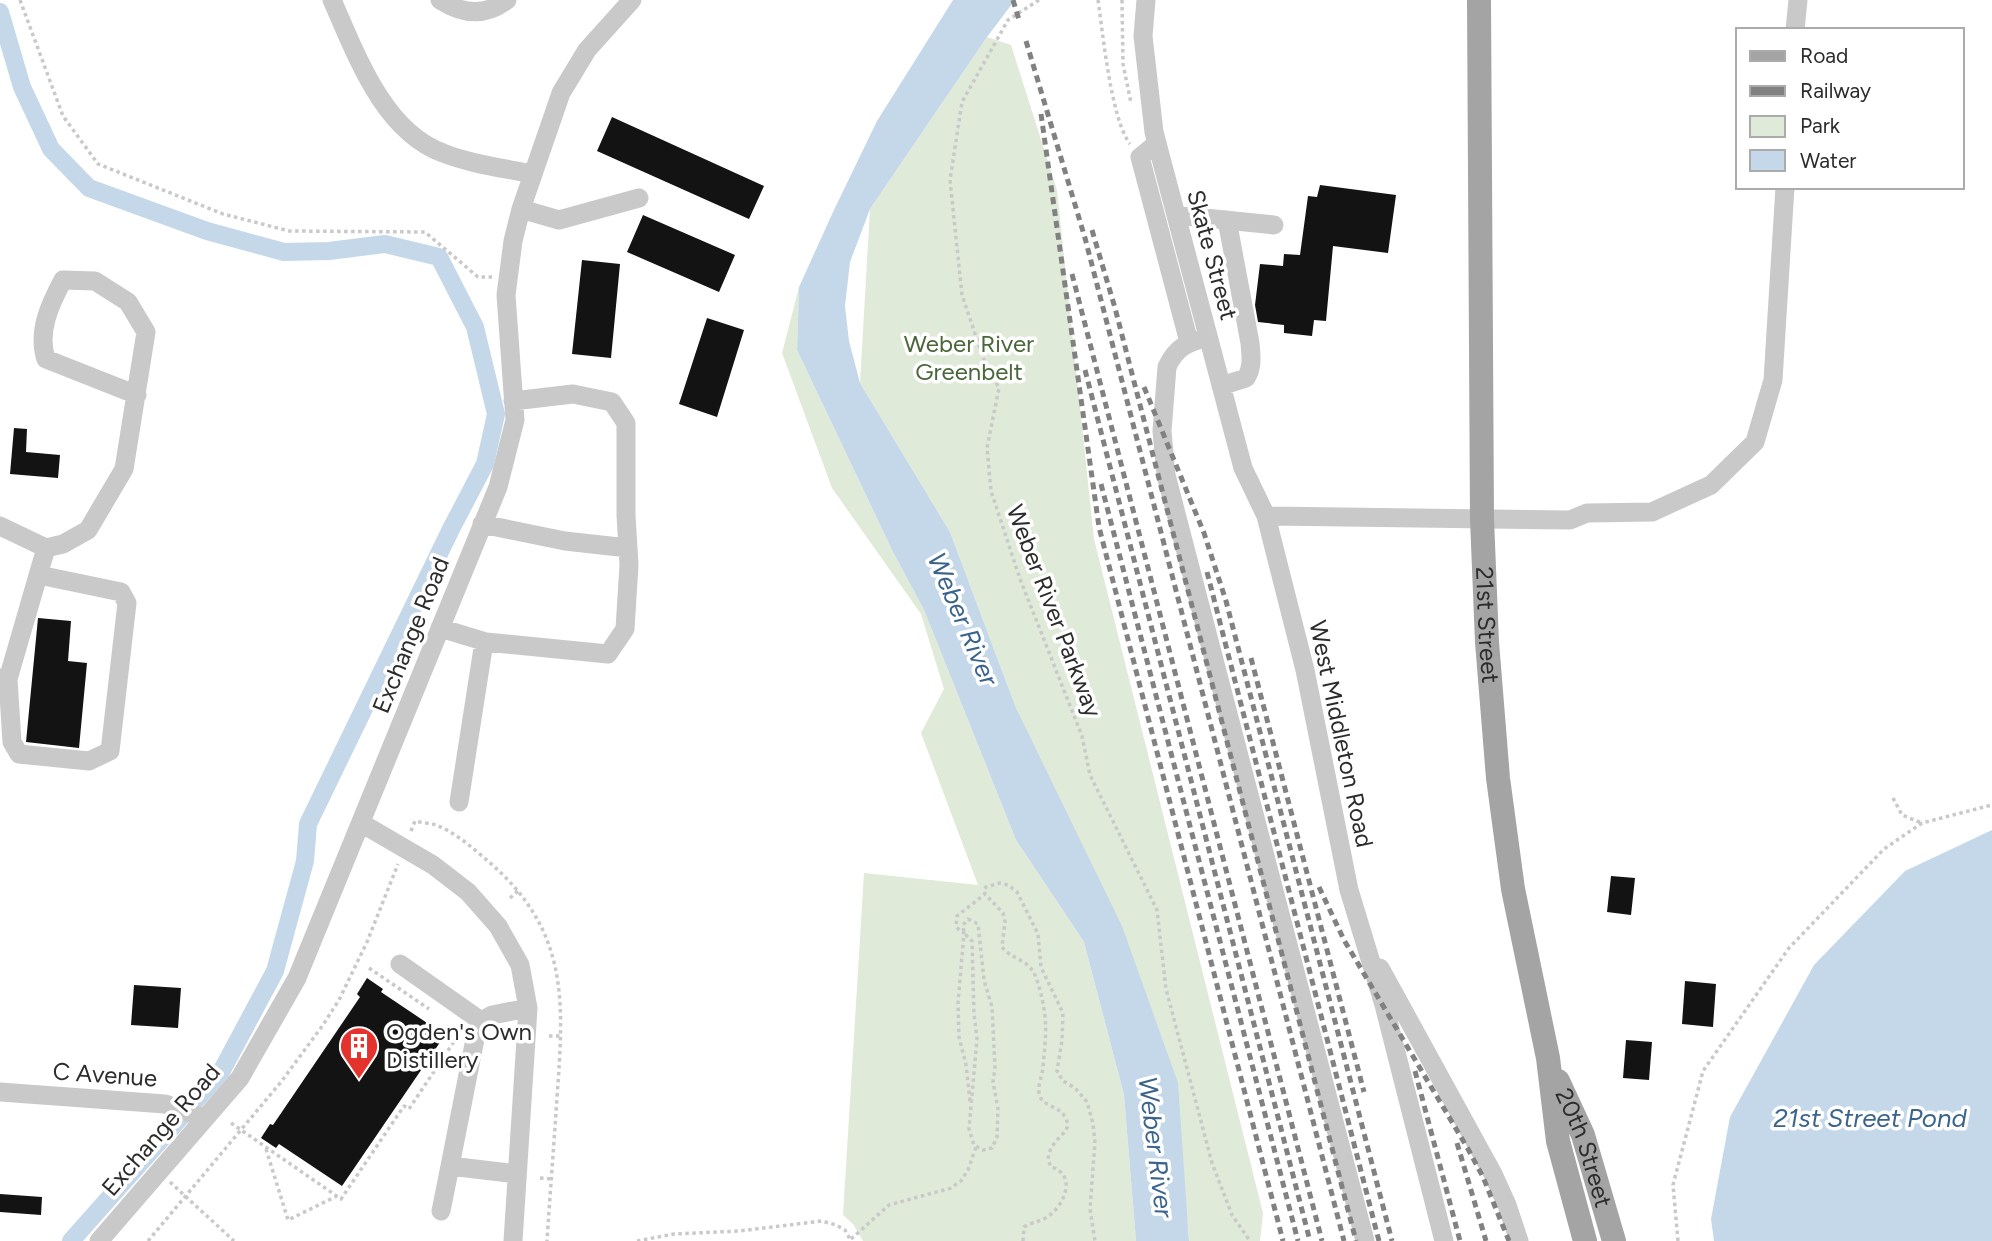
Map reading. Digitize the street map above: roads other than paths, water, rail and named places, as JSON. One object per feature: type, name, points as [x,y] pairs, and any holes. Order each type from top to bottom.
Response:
[{"type":"main road","name":"21st Street","points":[[1479,0],[1482,519],[1487,642],[1497,778],[1513,889],[1548,1058],[1558,1141],[1585,1241]]},
{"type":"main road","name":"20th Street","points":[[1548,1058],[1583,1135],[1614,1241]]},
{"type":"street","points":[[332,0],[360,60],[391,116],[403,129],[442,153],[532,174]]},
{"type":"street","points":[[440,0],[459,10],[477,12],[495,8],[507,0]]},
{"type":"street","name":"Exchange Road","points":[[99,1241],[240,1078],[297,978],[498,487],[515,420],[506,295],[521,209],[532,174],[561,93],[587,50],[632,0]]},
{"type":"street","name":"Skate Street","points":[[1146,0],[1143,36],[1157,144],[1243,468],[1266,516],[1273,548]]},
{"type":"street","points":[[1795,28],[1798,0]]},
{"type":"street","points":[[1157,144],[1140,157],[1189,342]]},
{"type":"street","points":[[1266,516],[1570,520],[1587,513],[1652,512],[1711,485],[1755,442],[1773,380],[1785,189]]},
{"type":"street","points":[[521,209],[559,220],[639,198]]},
{"type":"street","points":[[1175,215],[1274,225]]},
{"type":"street","points":[[1221,386],[1246,378],[1251,362],[1250,343],[1227,220]]},
{"type":"street","points":[[0,526],[47,548],[63,544],[88,530],[124,469],[136,395],[146,331],[128,302],[94,281],[63,280],[50,304],[42,345],[46,359],[136,395]]},
{"type":"street","points":[[1209,337],[1189,342],[1177,350],[1171,358],[1165,377],[1162,431],[1166,475],[1365,1241]]},
{"type":"street","points":[[440,628],[484,642],[608,654],[625,629],[628,548],[626,423],[612,402],[573,394],[513,401]]},
{"type":"street","points":[[482,524],[565,541],[628,548]]},
{"type":"street","points":[[39,575],[121,592],[127,603],[110,751],[89,761],[19,754],[12,742],[4,679],[47,548]]},
{"type":"street","name":"West Middleton Road","points":[[1273,548],[1305,670],[1340,850],[1359,930],[1384,1005],[1444,1241]]},
{"type":"street","points":[[459,802],[484,642]]},
{"type":"street","points":[[361,822],[433,865],[468,891],[498,926],[520,965],[528,1007],[513,1241]]},
{"type":"street","name":"West Middleton Road","points":[[1359,930],[1493,1174],[1519,1241]]},
{"type":"street","points":[[400,964],[481,1021]]},
{"type":"street","points":[[441,1211],[481,1021],[492,1015],[528,1007]]},
{"type":"street","name":"C Avenue","points":[[0,1092],[165,1104],[204,1118]]},
{"type":"street","points":[[450,1166],[517,1174]]},
{"type":"water","name":"Weber River","points":[[953,0],[1015,0],[870,209],[850,262],[845,306],[849,341],[860,383],[950,532],[1016,708],[1122,926],[1178,1083],[1189,1241],[1136,1241],[1124,1095],[1084,942],[1016,840],[924,610],[892,550],[797,350],[799,287],[877,121]]},
{"type":"water","name":"21st Street Pond","points":[[1992,830],[1992,1241],[1714,1241],[1711,1219],[1730,1117],[1814,965],[1905,871]]},
{"type":"waterway","points":[[0,12],[22,87],[51,149],[89,188],[207,231],[284,252],[329,251],[385,244],[439,257],[475,327],[496,414],[485,464],[308,824],[305,861],[275,971],[221,1072],[71,1241]]},
{"type":"railway","points":[[1013,0],[1020,23]]},
{"type":"railway","points":[[1026,41],[1085,238],[1344,1241]]},
{"type":"railway","points":[[1041,114],[1099,527],[1283,1241]]},
{"type":"railway","points":[[1092,230],[1115,308],[1356,1241]]},
{"type":"railway","points":[[1072,274],[1322,1241]]},
{"type":"railway","points":[[1085,370],[1310,1241]]},
{"type":"railway","points":[[1144,387],[1204,533],[1226,601],[1392,1241]]},
{"type":"railway","points":[[1101,484],[1298,1241]]},
{"type":"railway","points":[[1207,572],[1379,1241]]},
{"type":"railway","points":[[1251,658],[1364,1092]]},
{"type":"railway","points":[[1319,887],[1344,940],[1468,1149],[1483,1177],[1509,1241]]},
{"type":"railway","points":[[1415,1071],[1460,1241]]},
{"type":"railway","points":[[1457,1143],[1486,1241]]},
{"type":"place","name":"Ogden's Own Distillery","points":[[359,1080]]},
{"type":"park label","name":"Weber River Greenbelt","points":[[969,358]]}]
